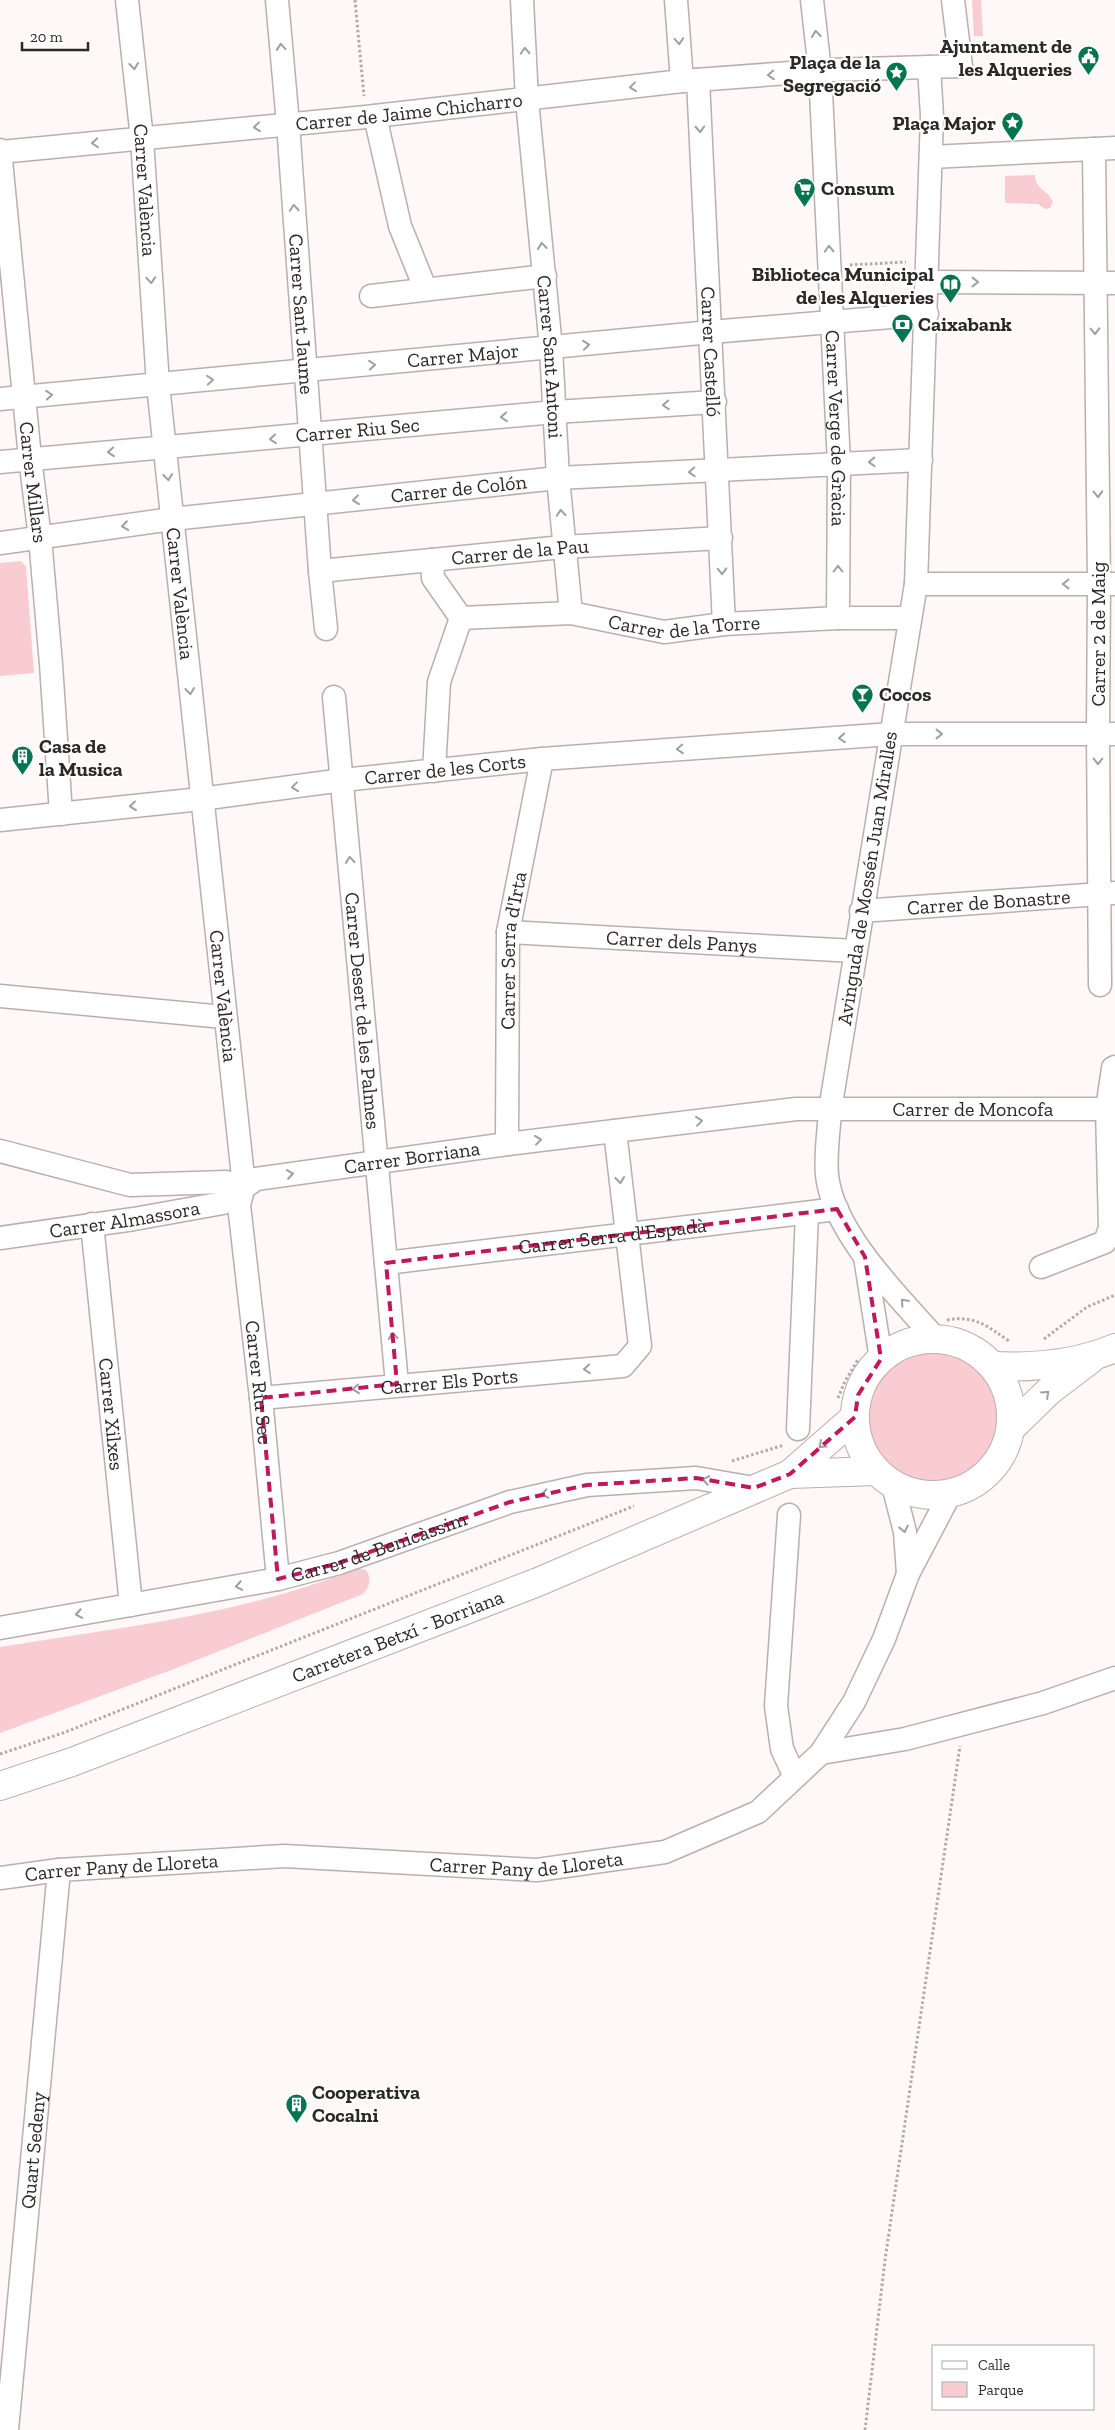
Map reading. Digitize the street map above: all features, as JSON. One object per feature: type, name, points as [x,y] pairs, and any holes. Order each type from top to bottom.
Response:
[{"type":"main road","points":[[936,1338],[957,1342],[970,1348],[993,1366],[1005,1384],[1011,1405],[1011,1428],[1004,1450],[991,1470],[972,1485],[950,1494],[930,1496],[911,1493],[884,1478],[864,1455],[857,1436],[854,1416],[858,1395],[864,1382],[881,1359],[897,1347],[916,1341],[936,1338]]},
{"type":"main road","points":[[993,1366],[1022,1367],[1104,1353]]},
{"type":"main road","points":[[1011,1428],[1050,1390],[1104,1353]]},
{"type":"main road","name":"Carretera Betxí - Borriana","points":[[0,1786],[72,1762],[538,1582],[790,1474],[854,1416]]},
{"type":"main road","name":"Carretera Betxí - Borriana","points":[[790,1474],[884,1478]]},
{"type":"street","name":"Carrer València","points":[[128,0],[142,139],[158,385],[224,1016],[244,1186]]},
{"type":"street","name":"Carrer Sant Jaume","points":[[276,0],[288,124],[315,505],[326,629]]},
{"type":"street","name":"Carrer Sant Antoni","points":[[522,0],[527,100],[545,276],[563,547],[571,614]]},
{"type":"street","name":"Carrer Castelló","points":[[676,0],[690,81],[711,332],[724,624]]},
{"type":"street","name":"Carrer Verge de Gràcia","points":[[812,0],[820,71],[839,464],[838,618]]},
{"type":"street","points":[[820,71],[961,66],[960,44],[953,0]]},
{"type":"street","points":[[929,67],[932,116],[927,282],[1105,283],[1106,149],[931,157]]},
{"type":"street","name":"Carrer de Jaime Chicharro","points":[[0,151],[371,116],[690,81],[820,71]]},
{"type":"street","points":[[371,116],[400,226],[424,288]]},
{"type":"street","name":"Carrer Millars","points":[[0,151],[30,458],[40,538],[61,814]]},
{"type":"street","points":[[372,296],[424,288],[545,276]]},
{"type":"street","name":"Avinguda de Mossén Juan Miralles","points":[[927,282],[916,584],[861,911],[830,1110],[827,1176],[837,1209],[865,1258],[936,1338]]},
{"type":"street","name":"Carrer 2 de Maig","points":[[1100,985],[1107,894],[1105,283]]},
{"type":"street","name":"Carrer Major","points":[[0,400],[711,332],[927,314]]},
{"type":"street","name":"Carrer Riu Sec","points":[[0,462],[310,436],[555,412],[715,402]]},
{"type":"street","name":"Carrer de Colón","points":[[0,543],[172,519],[558,478],[921,460]]},
{"type":"street","name":"Carrer de la Pau","points":[[320,571],[563,547],[721,538]]},
{"type":"street","points":[[432,560],[433,578],[460,618],[439,682],[434,771]]},
{"type":"street","points":[[916,584],[1107,584]]},
{"type":"street","name":"Carrer de la Torre","points":[[460,618],[571,614],[664,632],[724,624],[838,618],[910,618]]},
{"type":"street","name":"Carrer Desert de les Palmes","points":[[334,697],[397,1384]]},
{"type":"street","name":"Carrer de les Corts","points":[[0,820],[201,799],[343,780],[542,759],[891,734],[1106,734]]},
{"type":"street","name":"Carrer Serra d'Irta","points":[[507,1144],[508,932],[542,759]]},
{"type":"street","name":"Carrer de Bonastre","points":[[861,911],[1107,894]]},
{"type":"street","name":"Carrer dels Panys","points":[[508,932],[855,951]]},
{"type":"street","points":[[0,996],[224,1016]]},
{"type":"street","points":[[1041,1267],[1104,1242],[1110,1228],[1111,1109],[1113,1068],[1115,1068]]},
{"type":"street","name":"Carrer Borriana","points":[[0,1151],[130,1185],[226,1182],[244,1186],[256,1179],[507,1144],[796,1109],[830,1110]]},
{"type":"street","name":"Carrer de Moncofa","points":[[830,1110],[1111,1109]]},
{"type":"street","points":[[614,1131],[625,1236]]},
{"type":"street","points":[[130,1185],[136,1202],[134,1219]]},
{"type":"street","name":"Carrer Riu Sec","points":[[244,1186],[239,1205],[261,1398],[278,1579]]},
{"type":"street","name":"Carrer Almassora","points":[[0,1238],[134,1219],[222,1203],[244,1186]]},
{"type":"street","name":"Carrer Serra d'Espadà","points":[[386,1263],[625,1236],[837,1209]]},
{"type":"street","points":[[798,1428],[808,1213]]},
{"type":"street","name":"Carrer Xilxes","points":[[92,1224],[131,1605]]},
{"type":"street","name":"Carrer Els Ports","points":[[261,1398],[397,1384],[623,1366],[640,1346],[625,1236]]},
{"type":"street","name":"Avinguda de Mossén Juan Miralles","points":[[865,1258],[881,1359]]},
{"type":"street","name":"Carrer de Benicàssim","points":[[0,1628],[278,1579],[339,1563],[510,1502],[587,1485],[696,1478],[754,1488]]},
{"type":"street","name":"Carrer Pany de Lloreta","points":[[884,1478],[905,1532],[908,1574]]},
{"type":"street","name":"Carrer Pany de Lloreta","points":[[0,1878],[59,1870],[284,1856],[537,1870],[665,1852],[758,1812],[821,1753],[854,1702],[884,1639],[908,1574],[950,1494]]},
{"type":"street","points":[[789,1515],[776,1706],[782,1748],[795,1777]]},
{"type":"street","points":[[821,1753],[905,1739],[1043,1703],[1115,1678]]},
{"type":"street","name":"Quart Sedeny","points":[[7,2430],[59,1870]]},
{"type":"path","points":[[355,0],[371,116]]},
{"type":"path","points":[[830,266],[915,261]]},
{"type":"path","points":[[865,2430],[885,2260],[963,1724]]},
{"type":"highlighted area","points":[[837,1209],[865,1257],[881,1359],[858,1395],[855,1417],[790,1474],[754,1488],[696,1478],[587,1485],[510,1502],[339,1563],[278,1579],[261,1398],[397,1384],[386,1263]]},
{"type":"green space","points":[[972,0],[981,0],[983,36],[974,36]]},
{"type":"green space","points":[[1035,175],[1037,184],[1053,202],[1050,208],[1045,209],[1038,204],[1005,203],[1005,176]]},
{"type":"green space","points":[[21,561],[26,567],[34,673],[0,676],[0,563]]},
{"type":"green space","points":[[935,1352],[960,1357],[971,1363],[981,1372],[990,1382],[996,1393],[1001,1418],[996,1443],[990,1454],[981,1464],[971,1473],[960,1479],[935,1484],[910,1479],[899,1473],[889,1464],[880,1454],[874,1443],[869,1418],[874,1393],[880,1382],[889,1372],[899,1363],[910,1357]]},
{"type":"green space","points":[[357,1568],[366,1570],[370,1579],[369,1585],[363,1594],[174,1669],[0,1733],[0,1647],[181,1618],[270,1597],[314,1584]]},
{"type":"place","name":"Ajuntament de les Alqueries","points":[[1088,76]]},
{"type":"place","name":"Plaça de la Segregació","points":[[897,92]]},
{"type":"place","name":"Plaça Major","points":[[1012,142]]},
{"type":"place","name":"Consum","points":[[805,207]]},
{"type":"place","name":"Biblioteca Municipal de les Alqueries","points":[[950,304]]},
{"type":"place","name":"Caixabank","points":[[902,343]]},
{"type":"place","name":"Cocos","points":[[863,713]]},
{"type":"place","name":"Casa de la Musica","points":[[23,776]]},
{"type":"place","name":"Cooperativa Cocalni","points":[[296,2123]]}]
